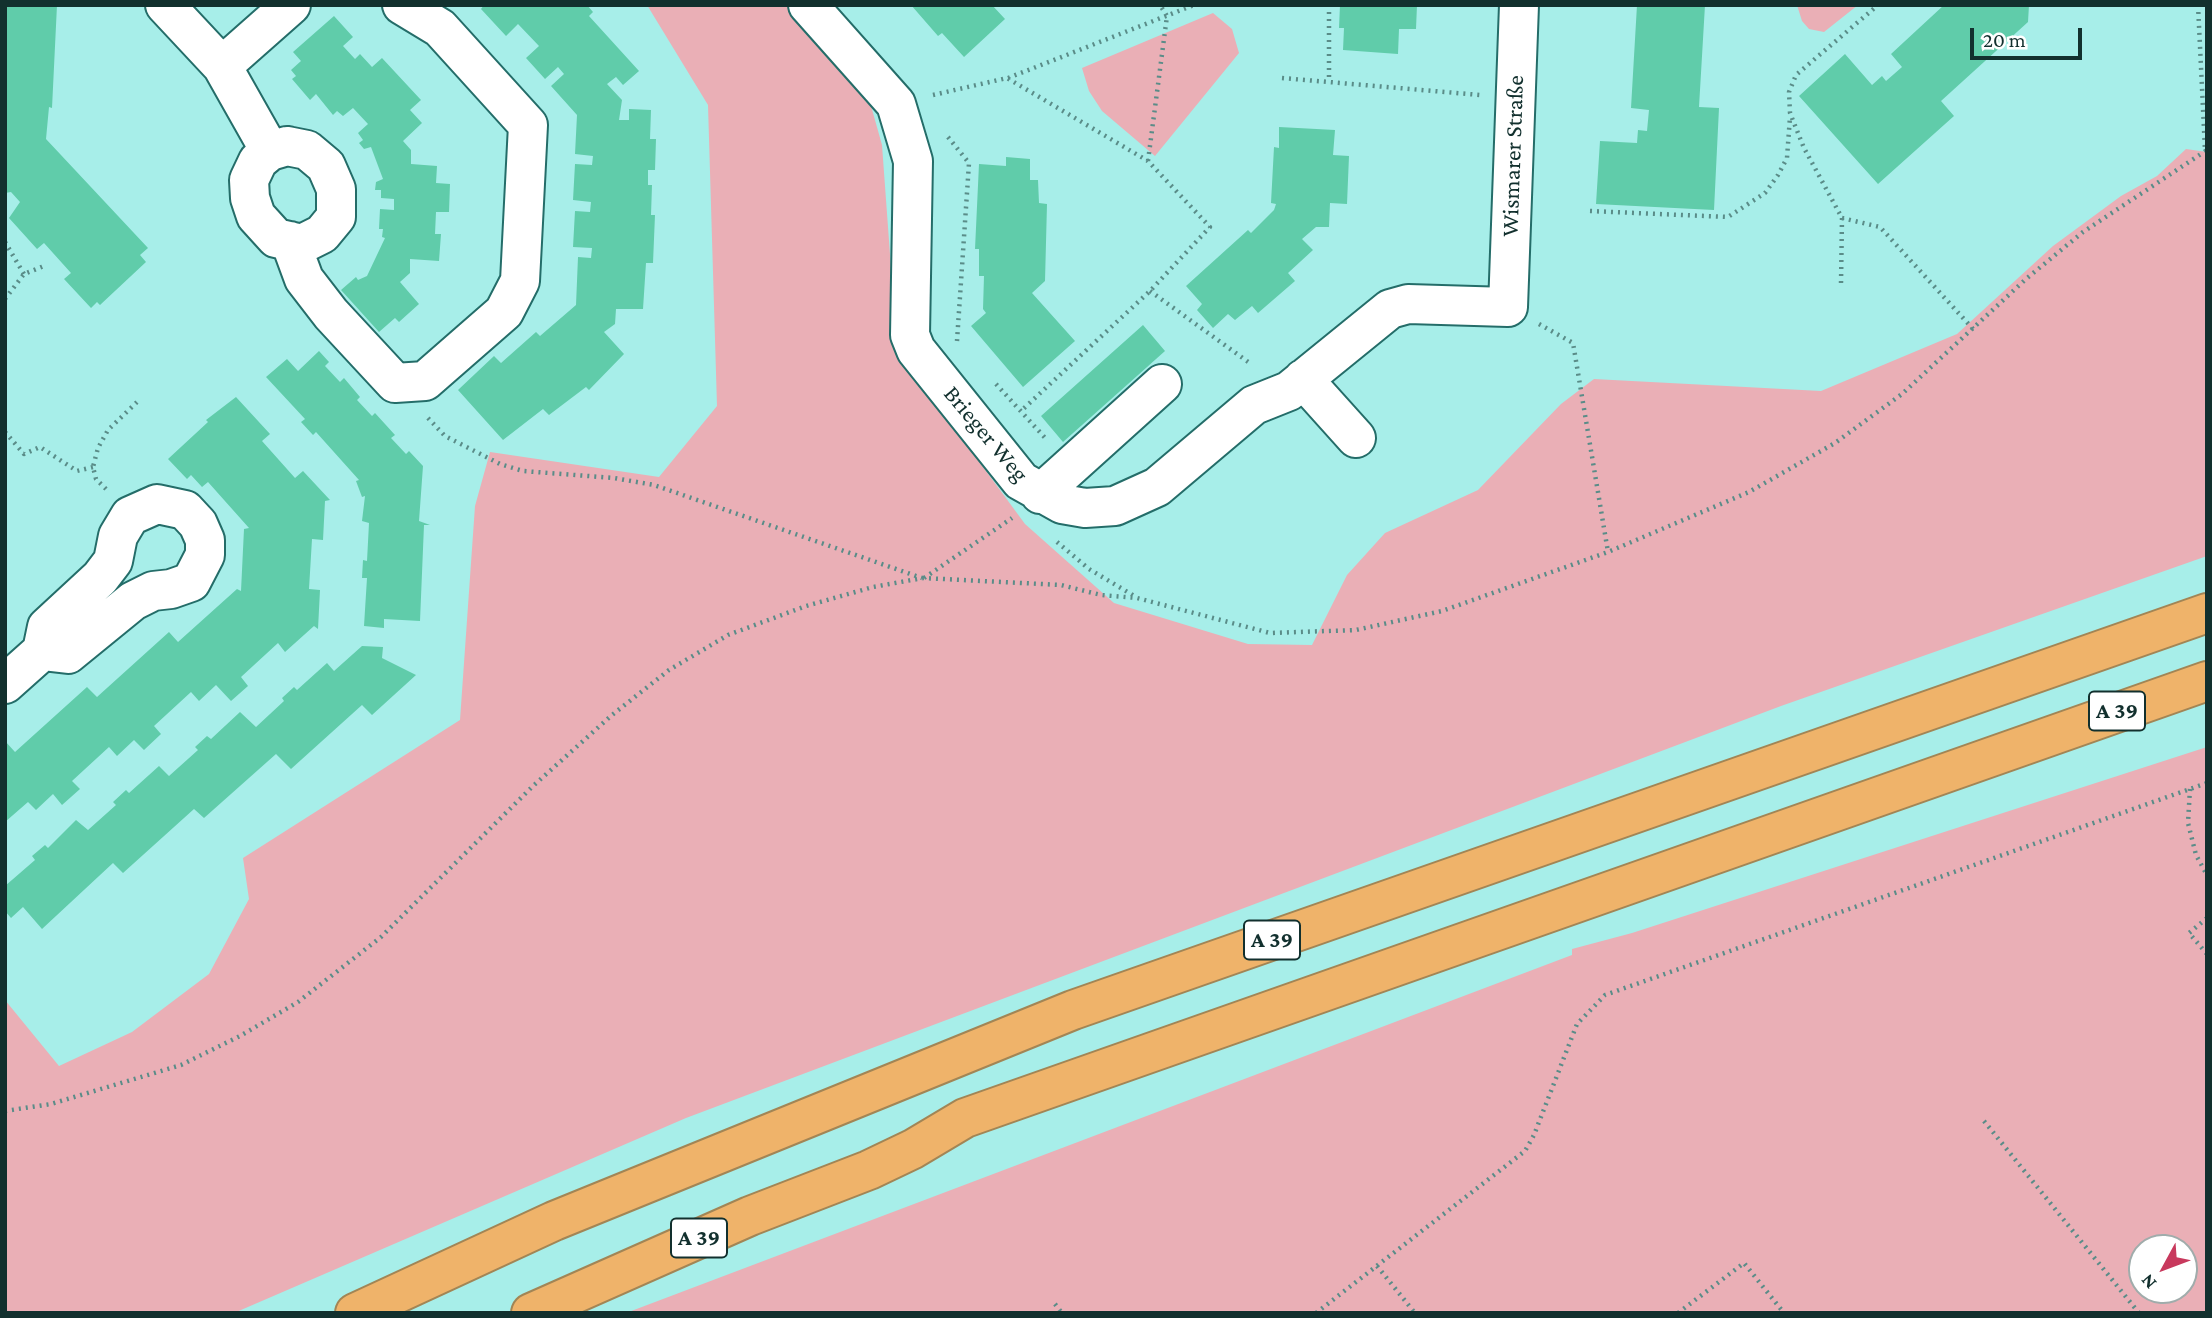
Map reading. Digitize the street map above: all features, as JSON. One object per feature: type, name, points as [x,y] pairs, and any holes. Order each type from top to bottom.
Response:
[{"type":"highway","name":"A 39","points":[[355,1313],[554,1221],[1073,1010],[2207,613]]},
{"type":"highway","name":"A 39","points":[[531,1313],[750,1216],[869,1170],[913,1149],[965,1118],[2207,681]]},
{"type":"street","points":[[165,5],[222,66],[271,151]]},
{"type":"street","points":[[222,66],[291,5]]},
{"type":"street","points":[[290,241],[304,279],[331,314],[395,383],[425,381],[504,312],[520,281],[528,125],[440,28],[402,5]]},
{"type":"street","name":"Brieger Weg","points":[[808,5],[896,104],[913,161],[909,335],[916,350],[1021,481],[1040,494],[1085,508],[1115,506],[1137,499],[1157,487],[1254,405],[1296,385],[1390,309],[1408,304],[1508,307]]},
{"type":"street","name":"Wismarer Straße","points":[[1508,307],[1519,5]]},
{"type":"street","points":[[287,146],[307,150],[326,166],[336,189],[336,217],[322,234],[302,244],[276,238],[256,216],[250,198],[249,180],[258,161],[271,151],[287,146]]},
{"type":"street","points":[[1040,494],[1162,384]]},
{"type":"street","points":[[1296,385],[1356,438]]},
{"type":"street","points":[[5,684],[42,651],[47,627],[100,578],[113,561],[118,536],[130,516],[157,504],[185,510],[198,524],[205,540],[205,555],[191,582],[171,589],[153,591],[133,601],[68,654],[42,651]]},
{"type":"path","points":[[1148,161],[1167,16],[1160,5]]},
{"type":"path","points":[[896,104],[1007,78],[1194,5]]},
{"type":"path","points":[[1329,5],[1329,81]]},
{"type":"path","points":[[1590,211],[1728,216],[1765,192],[1787,158],[1789,92],[1796,75],[1878,5]]},
{"type":"path","points":[[5,1111],[51,1104],[116,1087],[181,1065],[240,1036],[298,1002],[380,937],[533,786],[612,715],[669,670],[728,635],[806,606],[873,587],[923,578],[1061,585],[1101,595],[1137,598],[1270,633],[1356,630],[1442,611],[1608,552],[1749,492],[1835,443],[1892,402],[2083,232],[2206,150],[2198,5]]},
{"type":"path","points":[[1007,78],[1148,161],[1210,227],[1150,291],[1021,411]]},
{"type":"path","points":[[1282,78],[1516,98]]},
{"type":"path","points":[[1790,113],[1804,148],[1842,218],[1841,283]]},
{"type":"path","points":[[943,131],[969,163],[957,341],[967,351]]},
{"type":"path","points":[[1842,218],[1880,227],[1974,330]]},
{"type":"path","points":[[5,242],[24,274]]},
{"type":"path","points":[[5,299],[24,274],[44,265]]},
{"type":"path","points":[[1150,291],[1296,385]]},
{"type":"path","points":[[1508,307],[1573,343],[1608,552]]},
{"type":"path","points":[[994,381],[1071,466]]},
{"type":"path","points":[[395,383],[445,436],[500,464],[523,471],[614,478],[654,485],[923,578]]},
{"type":"path","points":[[130,516],[96,479],[93,467],[98,448],[108,430],[137,401]]},
{"type":"path","points":[[5,432],[24,454],[40,447],[77,471],[93,467]]},
{"type":"path","points":[[923,578],[984,539],[1040,494]]},
{"type":"path","points":[[1055,540],[1089,569],[1137,598]]},
{"type":"path","points":[[1317,1313],[1525,1151],[1548,1103],[1577,1024],[1605,995],[2207,783]]},
{"type":"path","points":[[2190,789],[2188,823],[2196,855],[2207,875]]},
{"type":"path","points":[[2207,918],[2189,933],[2207,954]]},
{"type":"path","points":[[1984,1121],[2139,1313]]},
{"type":"path","points":[[1678,1313],[1744,1263],[1784,1313]]},
{"type":"path","points":[[1377,1266],[1415,1313]]},
{"type":"path","points":[[1055,1304],[1062,1313]]},
{"type":"shaded area","points":[[647,5],[789,5],[866,88],[882,145],[897,350],[1025,524],[1114,603],[1248,644],[1312,645],[1347,575],[1385,533],[1478,490],[1561,404],[1594,379],[1821,391],[1957,334],[2053,246],[2121,196],[2157,176],[2186,149],[2207,152],[2207,556],[1781,706],[686,1118],[234,1313],[5,1313],[5,1000],[59,1066],[132,1032],[209,974],[249,899],[243,858],[460,720],[475,506],[490,452],[659,477],[717,406],[708,105]]},
{"type":"shaded area","points":[[1797,5],[1858,5],[1824,32],[1809,29],[1802,21]]},
{"type":"shaded area","points":[[1213,13],[1232,29],[1239,53],[1155,156],[1102,111],[1089,91],[1082,68]]},
{"type":"shaded area","points":[[2207,747],[2207,1313],[626,1313],[1572,955],[1572,949],[1632,933]]},
{"type":"building","points":[[5,5],[57,5],[52,108],[49,107],[46,139],[148,248],[140,255],[146,262],[100,305],[97,302],[91,308],[64,279],[71,273],[44,243],[37,249],[9,218],[20,202],[11,192],[5,193]]},
{"type":"building","points":[[484,5],[587,5],[593,12],[589,16],[639,71],[623,85],[616,77],[607,84],[622,100],[619,120],[629,120],[629,109],[651,110],[650,139],[656,139],[655,170],[648,170],[648,185],[652,185],[651,215],[655,215],[653,263],[646,263],[643,309],[616,309],[615,324],[604,332],[624,354],[589,390],[586,387],[549,415],[543,409],[503,440],[458,390],[494,356],[501,363],[536,332],[540,336],[576,305],[578,257],[591,258],[592,248],[573,247],[575,211],[590,212],[591,202],[573,200],[575,164],[592,165],[593,156],[575,154],[577,115],[551,86],[564,74],[558,67],[545,79],[526,58],[539,46],[518,24],[506,36],[481,9]]},
{"type":"building","points":[[911,5],[992,5],[1005,19],[964,57],[942,33],[938,36]]},
{"type":"building","points":[[1340,5],[1417,5],[1416,29],[1399,29],[1398,54],[1343,50],[1344,28],[1339,28]]},
{"type":"building","points":[[1637,5],[1705,5],[1699,107],[1719,108],[1714,210],[1596,204],[1600,141],[1637,143],[1638,130],[1647,131],[1649,110],[1631,108]]},
{"type":"building","points":[[1944,5],[2029,5],[2028,22],[1941,101],[1954,116],[1878,184],[1799,96],[1845,54],[1872,85],[1882,76],[1886,81],[1902,67],[1891,54]]},
{"type":"building","points":[[334,16],[353,37],[343,46],[355,59],[360,54],[372,67],[382,58],[421,100],[410,110],[422,123],[403,141],[411,150],[411,164],[437,166],[436,183],[450,184],[449,212],[436,212],[435,234],[441,234],[439,261],[410,259],[410,273],[400,282],[419,304],[399,322],[395,318],[379,332],[341,290],[356,277],[358,280],[367,276],[385,238],[382,237],[383,229],[379,229],[380,209],[394,210],[394,199],[381,198],[381,190],[375,190],[376,182],[383,179],[371,147],[364,149],[359,143],[363,140],[358,133],[368,124],[353,108],[343,116],[337,111],[333,115],[316,94],[310,100],[292,79],[296,76],[291,70],[301,61],[293,52]]},
{"type":"building","points":[[1279,127],[1335,130],[1333,155],[1349,156],[1347,204],[1330,203],[1329,227],[1316,227],[1302,239],[1313,250],[1288,273],[1295,281],[1258,313],[1252,306],[1235,320],[1228,314],[1213,328],[1197,310],[1202,304],[1186,286],[1248,230],[1251,233],[1274,210],[1276,204],[1271,203],[1274,147],[1279,148]]},
{"type":"building","points":[[1006,157],[1030,159],[1030,180],[1038,180],[1039,203],[1047,204],[1045,281],[1032,293],[1075,341],[1023,387],[971,326],[986,313],[983,309],[984,276],[979,276],[979,249],[975,249],[979,164],[1006,166]]},
{"type":"building","points":[[1143,325],[1165,351],[1063,442],[1041,416]]},
{"type":"building","points":[[319,351],[329,362],[325,366],[340,382],[344,378],[360,397],[357,400],[372,416],[375,413],[395,435],[391,438],[406,454],[409,451],[423,466],[419,521],[430,525],[424,525],[420,621],[384,619],[384,628],[364,626],[367,578],[362,578],[363,560],[367,561],[369,523],[362,521],[365,496],[362,497],[356,481],[359,480],[316,432],[313,435],[301,422],[305,419],[266,377],[287,359],[298,371]]},
{"type":"building","points":[[236,397],[270,434],[262,441],[295,478],[303,471],[330,500],[325,501],[323,540],[312,539],[309,589],[320,590],[318,629],[314,626],[285,652],[278,643],[241,677],[248,686],[231,701],[216,685],[199,701],[191,692],[154,726],[161,734],[144,750],[134,740],[117,756],[109,747],[72,781],[80,789],[62,805],[53,794],[36,810],[28,802],[5,822],[5,741],[15,752],[87,687],[97,697],[169,632],[178,642],[237,589],[241,591],[244,529],[249,528],[208,482],[202,487],[191,475],[187,479],[168,459],[208,422],[206,420]]},
{"type":"building","points":[[362,646],[383,647],[382,658],[416,675],[372,715],[362,705],[291,769],[276,754],[204,818],[194,809],[123,873],[113,863],[42,929],[23,907],[11,918],[5,911],[5,886],[35,860],[32,856],[45,845],[48,848],[76,820],[88,830],[116,805],[113,802],[126,790],[129,793],[159,766],[169,776],[198,750],[195,747],[207,736],[211,739],[240,712],[256,727],[284,701],[282,698],[294,687],[297,690],[327,663],[334,671]]}]
